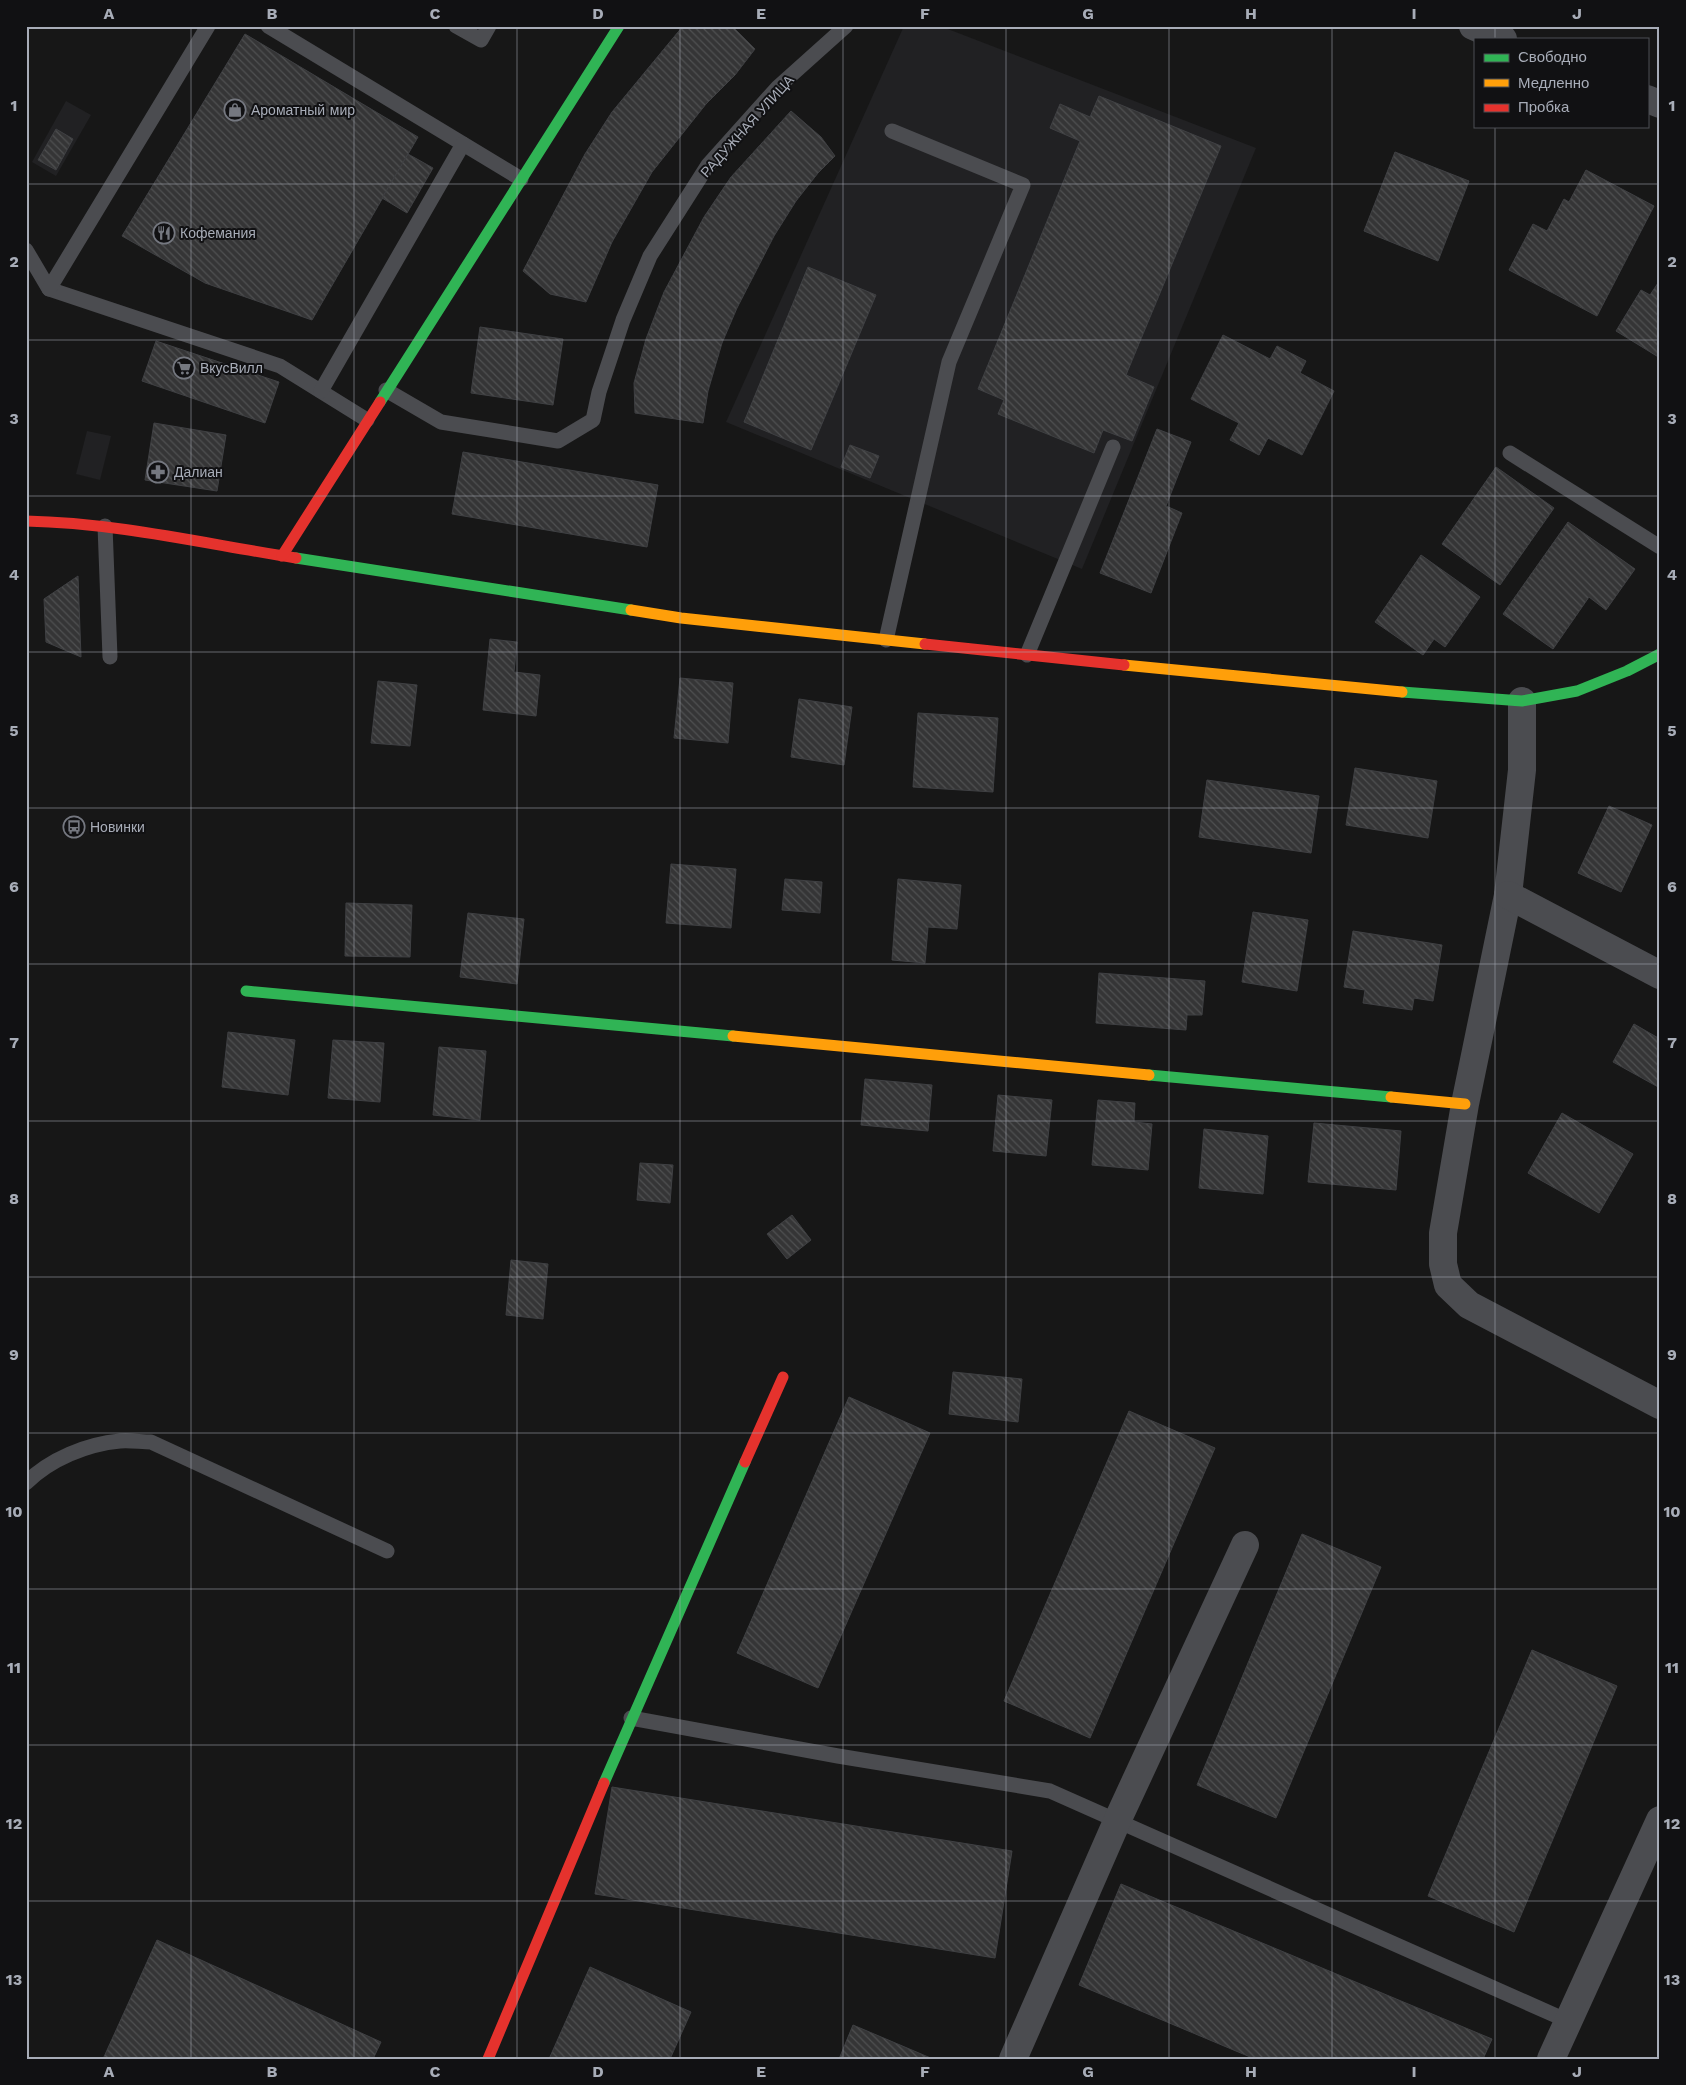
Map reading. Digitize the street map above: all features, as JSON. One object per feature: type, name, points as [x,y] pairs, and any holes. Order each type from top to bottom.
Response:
[{"type":"street","points":[[282,556],[619,26]]},
{"type":"street","points":[[1473,26],[1501,38]]},
{"type":"street","points":[[1648,99],[1660,104]]},
{"type":"street","points":[[26,521],[66,522],[137,530],[282,556],[680,618],[1378,690],[1522,701],[1577,691],[1627,671],[1660,654]]},
{"type":"street","points":[[1522,701],[1522,770],[1508,894],[1465,1104],[1443,1232],[1443,1264],[1448,1285],[1469,1305],[1660,1406]]},
{"type":"street","points":[[1508,894],[1660,975]]},
{"type":"street","points":[[246,991],[1465,1104]]},
{"type":"street","points":[[488,2059],[631,1718],[783,1377]]},
{"type":"street","points":[[1013,2059],[1118,1820],[1245,1545]]},
{"type":"street","points":[[1551,2059],[1660,1820]]},
{"type":"lane","points":[[49,289],[208,26]]},
{"type":"lane","points":[[268,26],[521,179]]},
{"type":"lane","points":[[456,26],[481,40],[489,26]]},
{"type":"lane","name":"РАДУЖНАЯ УЛИЦА","points":[[386,390],[441,422],[558,441],[593,420],[599,392],[623,320],[650,256],[708,165],[778,87],[846,26]]},
{"type":"lane","points":[[886,640],[949,362],[1023,185],[892,131]]},
{"type":"lane","points":[[321,391],[463,144]]},
{"type":"lane","points":[[26,250],[49,289],[280,366],[367,420]]},
{"type":"lane","points":[[1027,655],[1113,447]]},
{"type":"lane","points":[[1510,453],[1660,547]]},
{"type":"lane","points":[[105,526],[110,657]]},
{"type":"lane","points":[[26,1483],[48,1466],[82,1450],[120,1441],[151,1442],[388,1551]]},
{"type":"lane","points":[[631,1718],[838,1756],[1050,1791],[1568,2021]]},
{"type":"shaded area","points":[[904,26],[940,26],[1256,148],[1082,569],[726,422]]},
{"type":"shaded area","points":[[66,101],[91,115],[56,176],[32,162]]},
{"type":"shaded area","points":[[87,431],[111,436],[100,480],[76,474]]},
{"type":"building","points":[[683,26],[732,26],[755,49],[735,75],[706,104],[652,172],[612,242],[586,302],[550,294],[523,271],[585,154],[612,112]]},
{"type":"building","points":[[245,34],[418,137],[312,320],[205,283],[122,236]]},
{"type":"building","points":[[1099,96],[1221,146],[1126,375],[1154,387],[1132,441],[1103,430],[1094,453],[998,414],[1004,400],[978,389],[1080,141],[1050,128],[1060,104],[1090,117]]},
{"type":"building","points":[[791,111],[821,137],[835,156],[818,173],[796,201],[774,236],[737,308],[722,343],[708,391],[703,423],[635,413],[634,383],[646,339],[664,292],[704,217],[731,177]]},
{"type":"building","points":[[56,129],[73,139],[56,170],[38,160]]},
{"type":"building","points":[[1395,152],[1469,181],[1438,261],[1364,231]]},
{"type":"building","points":[[408,154],[433,168],[407,213],[382,198]]},
{"type":"building","points":[[1586,170],[1654,206],[1597,316],[1509,270],[1533,224],[1547,231],[1564,199],[1569,202]]},
{"type":"building","points":[[808,267],[876,295],[811,450],[744,422]]},
{"type":"building","points":[[1660,280],[1660,358],[1616,331],[1641,290],[1650,295]]},
{"type":"building","points":[[480,327],[563,339],[553,405],[471,393]]},
{"type":"building","points":[[1223,335],[1270,359],[1277,346],[1306,361],[1300,373],[1334,391],[1302,455],[1268,438],[1259,455],[1230,440],[1239,423],[1191,399]]},
{"type":"building","points":[[156,341],[279,382],[265,423],[142,381]]},
{"type":"building","points":[[154,423],[226,435],[217,491],[145,480]]},
{"type":"building","points":[[1157,429],[1191,442],[1166,506],[1182,513],[1151,593],[1100,573]]},
{"type":"building","points":[[850,445],[879,456],[870,478],[841,467]]},
{"type":"building","points":[[463,452],[658,485],[647,547],[452,514]]},
{"type":"building","points":[[1496,467],[1554,508],[1500,585],[1442,544]]},
{"type":"building","points":[[1568,522],[1635,569],[1606,610],[1589,597],[1553,649],[1503,614]]},
{"type":"building","points":[[1421,555],[1480,597],[1445,647],[1434,639],[1423,655],[1375,622]]},
{"type":"building","points":[[78,576],[81,657],[46,642],[44,599]]},
{"type":"building","points":[[490,639],[517,642],[514,672],[540,675],[536,716],[483,710]]},
{"type":"building","points":[[680,678],[733,683],[728,743],[674,738]]},
{"type":"building","points":[[378,681],[417,685],[410,746],[371,743]]},
{"type":"building","points":[[799,699],[852,707],[844,765],[791,757]]},
{"type":"building","points":[[918,713],[998,718],[993,792],[913,787]]},
{"type":"building","points":[[1355,768],[1437,781],[1428,838],[1346,825]]},
{"type":"building","points":[[1207,780],[1319,796],[1311,853],[1199,837]]},
{"type":"building","points":[[1609,806],[1652,825],[1621,892],[1578,873]]},
{"type":"building","points":[[671,864],[736,869],[731,928],[666,923]]},
{"type":"building","points":[[785,879],[822,882],[820,913],[782,910]]},
{"type":"building","points":[[898,879],[961,885],[957,929],[928,927],[925,963],[892,960]]},
{"type":"building","points":[[346,903],[412,905],[410,957],[345,956]]},
{"type":"building","points":[[1253,912],[1308,920],[1297,991],[1242,982]]},
{"type":"building","points":[[468,913],[524,919],[517,984],[460,977]]},
{"type":"building","points":[[1353,931],[1442,945],[1433,1001],[1414,998],[1412,1010],[1363,1003],[1365,990],[1344,987]]},
{"type":"building","points":[[1099,973],[1205,981],[1202,1015],[1187,1015],[1186,1030],[1096,1023]]},
{"type":"building","points":[[1634,1024],[1660,1039],[1660,1088],[1613,1062]]},
{"type":"building","points":[[228,1032],[295,1040],[288,1095],[222,1087]]},
{"type":"building","points":[[333,1040],[384,1043],[380,1102],[328,1098]]},
{"type":"building","points":[[439,1047],[486,1051],[480,1120],[433,1115]]},
{"type":"building","points":[[865,1079],[932,1085],[928,1131],[861,1125]]},
{"type":"building","points":[[998,1095],[1052,1100],[1046,1156],[993,1151]]},
{"type":"building","points":[[1098,1100],[1135,1103],[1134,1122],[1152,1124],[1148,1170],[1092,1165]]},
{"type":"building","points":[[1562,1113],[1633,1154],[1599,1213],[1528,1173]]},
{"type":"building","points":[[1314,1123],[1401,1131],[1396,1190],[1308,1182]]},
{"type":"building","points":[[1204,1129],[1268,1136],[1263,1194],[1199,1188]]},
{"type":"building","points":[[640,1163],[673,1165],[670,1203],[637,1200]]},
{"type":"building","points":[[792,1215],[811,1240],[787,1259],[767,1234]]},
{"type":"building","points":[[511,1260],[548,1264],[543,1319],[506,1315]]},
{"type":"building","points":[[953,1372],[1022,1379],[1018,1422],[949,1414]]},
{"type":"building","points":[[849,1397],[930,1433],[818,1688],[737,1653]]},
{"type":"building","points":[[1129,1411],[1215,1448],[1090,1738],[1004,1701]]},
{"type":"building","points":[[1302,1534],[1381,1567],[1276,1818],[1197,1785]]},
{"type":"building","points":[[1532,1650],[1617,1686],[1514,1932],[1428,1896]]},
{"type":"building","points":[[612,1787],[1012,1851],[995,1958],[595,1894]]},
{"type":"building","points":[[1121,1884],[1492,2039],[1483,2059],[1255,2059],[1079,1985]]},
{"type":"building","points":[[157,1940],[381,2042],[373,2059],[103,2059]]},
{"type":"building","points":[[590,1967],[691,2012],[670,2059],[549,2059]]},
{"type":"building","points":[[853,2025],[933,2059],[839,2059]]},
{"type":"traffic: fast","points":[[380,402],[619,26]]},
{"type":"traffic: fast","points":[[296,558],[631,610]]},
{"type":"traffic: fast","points":[[1402,692],[1522,701],[1577,691],[1627,671],[1660,654]]},
{"type":"traffic: fast","points":[[246,991],[733,1036]]},
{"type":"traffic: fast","points":[[1149,1075],[1391,1097]]},
{"type":"traffic: fast","points":[[604,1783],[745,1462]]},
{"type":"traffic: slow","points":[[631,610],[681,618],[925,644]]},
{"type":"traffic: slow","points":[[1124,665],[1402,692]]},
{"type":"traffic: slow","points":[[733,1036],[1149,1075]]},
{"type":"traffic: slow","points":[[1391,1097],[1465,1104]]},
{"type":"traffic: jam","points":[[282,556],[380,402]]},
{"type":"traffic: jam","points":[[26,521],[128,530],[296,558]]},
{"type":"traffic: jam","points":[[925,644],[1124,665]]},
{"type":"traffic: jam","points":[[745,1462],[783,1377]]},
{"type":"traffic: jam","points":[[488,2059],[604,1783]]},
{"type":"place","name":"Ароматный мир","points":[[235,110]]},
{"type":"place","name":"Кофемания","points":[[164,233]]},
{"type":"place","name":"ВкусВилл","points":[[184,368]]},
{"type":"place","name":"Далиан","points":[[158,472]]},
{"type":"place","name":"Новинки","points":[[74,827]]}]
